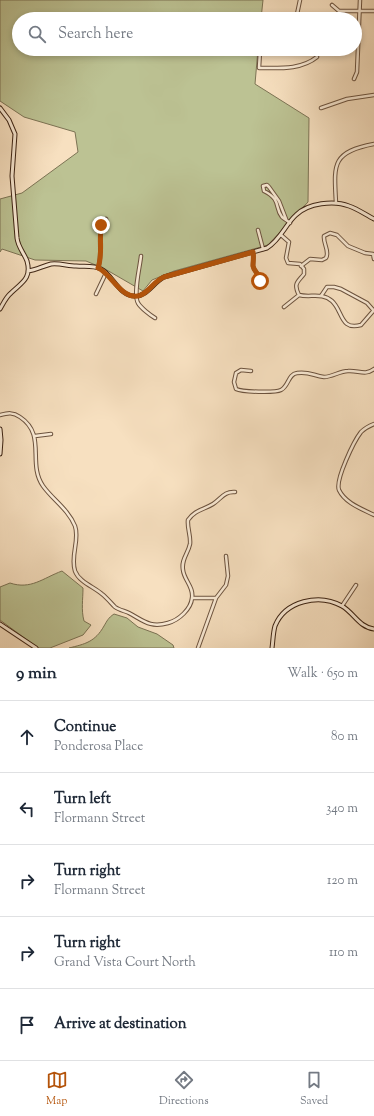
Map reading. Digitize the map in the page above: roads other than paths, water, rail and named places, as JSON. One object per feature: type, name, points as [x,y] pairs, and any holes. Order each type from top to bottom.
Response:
[{"type":"street","points":[[297,12],[300,0]]},
{"type":"street","points":[[360,0],[360,10]]},
{"type":"street","points":[[332,5],[339,11],[374,11]]},
{"type":"street","points":[[260,56],[259,68],[287,68],[311,62],[317,57]]},
{"type":"street","points":[[354,80],[357,72],[358,56]]},
{"type":"street","points":[[321,108],[347,99],[374,95]]},
{"type":"street","points":[[0,108],[9,120],[15,134],[12,176],[17,238],[19,248],[27,262],[28,271],[25,280],[9,294],[0,309]]},
{"type":"street","points":[[336,204],[335,173],[339,161],[344,154],[350,151],[374,144]]},
{"type":"street","points":[[286,219],[279,201],[269,187],[263,186],[264,191],[275,199],[281,215],[286,219],[290,222]]},
{"type":"street","points":[[28,271],[58,264],[98,268],[106,273],[118,287],[131,295],[137,296],[143,294],[164,277],[263,249],[272,244],[281,235],[296,215],[310,206],[317,204],[336,204],[351,207],[374,219]]},
{"type":"street","points":[[98,268],[100,261],[101,225],[106,219]]},
{"type":"street","points":[[258,230],[263,249]]},
{"type":"street","points":[[302,266],[310,259],[314,258],[322,260],[326,258],[328,254],[324,242],[324,236],[330,233],[337,235],[348,246],[365,253],[373,254],[374,259]]},
{"type":"street","points":[[281,235],[289,242],[287,261],[292,264],[302,266]]},
{"type":"street","points":[[253,252],[254,268],[260,277],[260,281]]},
{"type":"street","points":[[141,256],[136,289],[137,296],[140,305],[155,318]]},
{"type":"street","points":[[299,294],[296,289],[296,284],[305,272],[302,266]]},
{"type":"street","points":[[96,294],[103,275],[106,273]]},
{"type":"street","points":[[284,307],[299,294],[321,296],[334,303],[344,322],[350,325],[361,325],[374,310],[367,303],[337,288],[327,287],[321,296]]},
{"type":"street","points":[[251,372],[241,370],[236,373],[234,382],[236,389],[239,391],[256,393],[277,391],[282,390],[286,386],[291,376],[298,373],[311,372],[327,377],[343,371],[369,373],[374,369]]},
{"type":"street","points":[[0,415],[6,413],[15,414],[26,421],[35,436],[36,471],[43,485],[67,511],[75,527],[76,542],[73,558],[75,572],[84,582],[102,594],[117,608],[129,613],[142,622],[156,625],[170,623],[184,614],[192,598],[191,588],[185,578],[182,564],[190,544],[188,520],[196,511],[213,504],[224,494],[235,492]]},
{"type":"street","points":[[374,424],[366,427],[360,433],[340,474],[338,485],[342,494],[347,500],[374,515]]},
{"type":"street","points":[[0,429],[2,440],[0,454]]},
{"type":"street","points":[[35,436],[51,434]]},
{"type":"street","points":[[198,648],[216,598],[226,584],[228,576],[226,556]]},
{"type":"street","points":[[342,606],[356,585]]},
{"type":"street","points":[[192,598],[216,598]]},
{"type":"street","points":[[272,648],[276,626],[285,612],[308,600],[317,599],[342,606],[362,624],[374,629]]},
{"type":"street","points":[[0,624],[36,648]]}]
